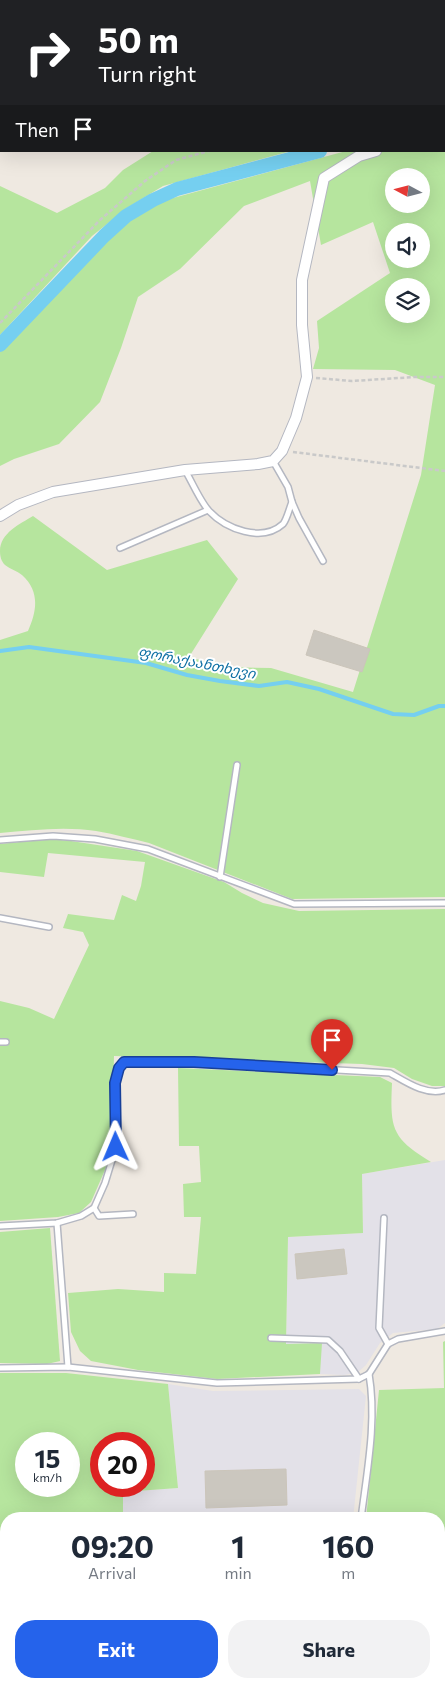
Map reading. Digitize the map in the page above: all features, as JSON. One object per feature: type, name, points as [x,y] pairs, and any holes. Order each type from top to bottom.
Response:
[{"type":"street","points":[[0,516],[18,505],[53,492],[185,470],[273,461],[282,451],[296,418],[308,377],[302,326],[302,280],[324,178],[359,156],[373,152]]},
{"type":"lane","points":[[273,461],[288,487],[299,518],[323,561]]},
{"type":"lane","points":[[185,470],[208,510],[226,524],[245,532],[268,533],[284,523],[292,502]]},
{"type":"lane","points":[[120,548],[208,510]]},
{"type":"lane","points":[[220,876],[237,764]]},
{"type":"lane","points":[[0,840],[53,836],[95,839],[148,849],[294,904],[445,903]]},
{"type":"lane","points":[[0,918],[49,927]]},
{"type":"lane","points":[[0,1042],[6,1042]]},
{"type":"lane","points":[[0,1226],[57,1223],[81,1216],[94,1208],[105,1183],[116,1147],[115,1083],[119,1068],[124,1062],[194,1062],[390,1073],[411,1086],[439,1092],[445,1090]]},
{"type":"lane","points":[[94,1208],[99,1216],[133,1214]]},
{"type":"lane","points":[[384,1218],[378,1328],[388,1344]]},
{"type":"lane","points":[[57,1223],[68,1367]]},
{"type":"lane","points":[[0,1368],[68,1367],[217,1383],[359,1379],[369,1374],[388,1344],[398,1339],[445,1331]]},
{"type":"lane","points":[[271,1338],[328,1340],[340,1351],[359,1379]]},
{"type":"lane","points":[[363,1512],[370,1444],[372,1390],[369,1374]]},
{"type":"path","points":[[0,323],[100,220],[145,181],[176,160],[205,152]]},
{"type":"path","points":[[308,377],[352,381],[415,376],[445,377]]},
{"type":"path","points":[[282,451],[445,471]]},
{"type":"shaded area","points":[[445,1160],[445,1323],[437,1329],[393,1333],[380,1343],[366,1365],[357,1373],[344,1375],[320,1374],[321,1343],[286,1345],[288,1237],[363,1233],[362,1174]]},
{"type":"shaded area","points":[[168,1384],[213,1391],[359,1389],[366,1396],[354,1512],[123,1512],[123,1497],[155,1497],[155,1490],[178,1488]]},
{"type":"green space","points":[[151,152],[287,152],[163,186],[127,208],[92,236],[0,335],[0,186],[57,213],[105,188],[123,170]]},
{"type":"green space","points":[[342,152],[445,152],[445,897],[292,899],[149,843],[116,835],[72,829],[0,833],[0,640],[28,631],[35,609],[34,594],[28,581],[5,565],[2,560],[0,553],[1,545],[7,534],[33,516],[107,570],[207,540],[238,579],[189,657],[225,667],[271,668],[353,692],[421,475],[435,385],[395,370],[313,369],[319,348],[317,321],[390,273],[388,268],[430,268],[430,223],[385,223],[385,258],[373,222],[321,245],[310,181],[244,206],[180,269],[138,297],[100,402],[59,444],[14,459],[0,466],[0,352],[91,255],[130,218],[162,201]]},
{"type":"green space","points":[[49,839],[137,851],[224,882],[263,903],[299,911],[445,909],[445,1086],[432,1086],[412,1079],[394,1068],[362,1064],[114,1056],[112,1143],[105,1170],[91,1202],[79,1213],[58,1217],[0,1221],[0,1001],[29,1008],[54,1019],[89,945],[83,932],[63,928],[68,914],[114,920],[122,895],[136,901],[145,862],[48,853],[44,877],[0,872],[0,844]]},
{"type":"green space","points":[[178,1068],[380,1077],[392,1083],[392,1111],[396,1130],[408,1146],[431,1162],[362,1174],[363,1233],[288,1237],[286,1344],[322,1343],[320,1374],[217,1379],[138,1370],[91,1361],[80,1351],[71,1332],[68,1293],[118,1289],[164,1292],[164,1273],[196,1274],[201,1217],[184,1217],[183,1184],[201,1182],[199,1146],[179,1146]]},
{"type":"green space","points":[[50,1228],[60,1361],[47,1364],[0,1363],[0,1232]]},
{"type":"green space","points":[[445,1341],[445,1512],[367,1512],[379,1390],[444,1388],[443,1342]]},
{"type":"green space","points":[[0,1373],[66,1373],[168,1384],[178,1488],[155,1490],[155,1432],[90,1432],[90,1497],[123,1497],[123,1512],[0,1512]]},
{"type":"building","points":[[314,630],[370,649],[362,672],[306,655]]},
{"type":"building","points":[[344,1249],[347,1274],[297,1279],[295,1254]]},
{"type":"building","points":[[286,1469],[287,1505],[206,1508],[205,1471]]},
{"type":"waterway","points":[[0,345],[104,236],[126,216],[153,200],[177,189],[316,152]]},
{"type":"waterway","name":"ფორაქაანთხევი","points":[[0,651],[29,647],[146,663],[187,675],[220,681],[259,686],[287,682],[319,689],[393,714],[414,715],[439,706],[445,706]]},
{"type":"route","points":[[116,1147],[115,1083],[119,1068],[124,1062],[194,1062],[332,1070]]}]
